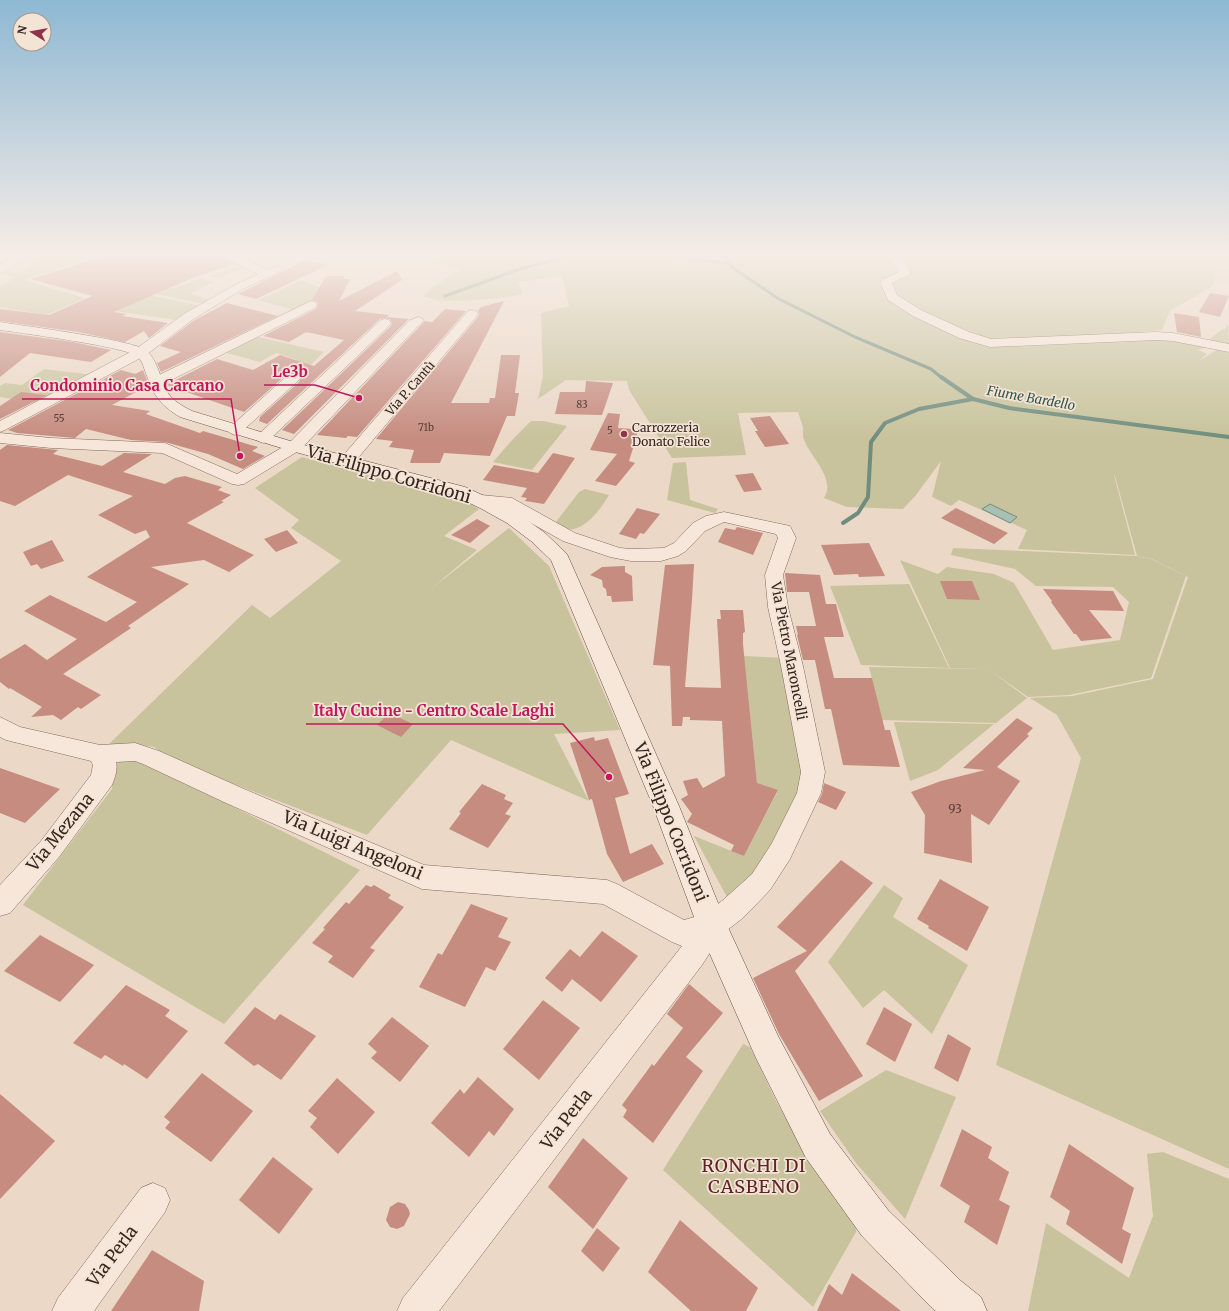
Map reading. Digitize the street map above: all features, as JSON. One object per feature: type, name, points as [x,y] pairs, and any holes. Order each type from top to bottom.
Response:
[{"type":"street","points":[[0,427],[141,352],[188,317]]},
{"type":"street","points":[[156,382],[286,317]]},
{"type":"street","name":"Via P. Cantù","points":[[347,461],[469,317]]},
{"type":"street","points":[[925,317],[964,336],[990,343],[1156,336],[1173,337],[1229,348]]},
{"type":"street","name":"Via Filippo Corridoni","points":[[294,447],[413,324],[418,321]]},
{"type":"street","points":[[263,438],[385,323]]},
{"type":"street","points":[[0,326],[118,345],[141,352]]},
{"type":"street","name":"Via Filippo Corridoni","points":[[141,352],[148,360],[164,398],[174,407],[186,414],[294,447],[459,491],[480,500],[545,542],[560,558],[666,806],[712,925],[767,1047],[818,1146],[875,1223],[947,1295],[967,1311]]},
{"type":"street","points":[[235,430],[293,378]]},
{"type":"street","points":[[0,438],[44,442],[165,448],[238,480],[294,447]]},
{"type":"street","name":"Via Pietro Maroncelli","points":[[480,500],[506,502],[569,537],[617,553],[631,555],[661,555],[671,552],[680,547],[699,526],[712,520],[724,517],[784,530],[787,538],[774,575],[778,607],[792,666],[813,772],[808,793],[781,851],[761,882],[734,908],[712,925]]},
{"type":"street","name":"Via Luigi Angeloni","points":[[0,726],[14,734],[100,754],[135,752],[151,756],[235,796],[422,877],[607,892],[682,933],[712,925]]},
{"type":"street","name":"Via Mezana","points":[[0,904],[50,849],[103,778],[105,765],[100,754]]},
{"type":"street","name":"Via Perla","points":[[416,1311],[692,955],[712,925]]},
{"type":"street","name":"Via Perla","points":[[71,1311],[153,1200]]},
{"type":"shaded area","points":[[157,317],[182,317],[177,320]]},
{"type":"shaded area","points":[[541,317],[1167,317],[1162,330],[1126,333],[1120,339],[1168,338],[1207,347],[1198,350],[1207,354],[1199,361],[1221,347],[1229,349],[1229,1169],[996,1065],[1081,758],[1057,715],[1030,698],[1072,696],[1153,679],[1188,577],[1152,559],[1137,556],[1115,476],[1114,475],[1135,555],[1018,549],[1027,530],[959,500],[951,506],[932,497],[941,461],[916,495],[903,509],[847,507],[824,498],[827,491],[825,477],[822,469],[805,442],[803,437],[803,427],[798,412],[738,413],[746,455],[672,458],[629,390],[627,381],[566,380],[538,399],[543,376]]},
{"type":"shaded area","points":[[1228,324],[1229,346],[1209,340],[1221,330],[1225,329]]},
{"type":"shaded area","points":[[254,336],[324,352],[301,374],[278,371],[298,360],[276,353],[260,362],[223,352]]},
{"type":"shaded area","points":[[44,369],[94,375],[39,403],[0,397],[0,386],[5,383],[22,385]]},
{"type":"shaded area","points":[[531,421],[543,421],[567,426],[532,470],[493,462],[514,438]]},
{"type":"shaded area","points":[[302,457],[471,504],[479,509],[444,536],[477,550],[432,588],[509,528],[549,566],[620,730],[554,734],[589,801],[451,740],[367,835],[174,761],[154,747],[133,744],[108,745],[252,605],[270,618],[341,561],[291,528],[299,520],[255,488]]},
{"type":"shaded area","points":[[686,462],[690,500],[718,509],[715,513],[667,500],[673,463]]},
{"type":"shaded area","points":[[585,489],[609,495],[601,507],[585,524],[572,529],[560,527],[556,522],[579,492]]},
{"type":"shaded area","points":[[990,504],[1017,517],[1010,523],[982,509]]},
{"type":"shaded area","points":[[953,548],[1136,556],[1151,559],[1186,576],[1151,678],[1069,695],[1028,697],[988,669],[1027,698],[996,723],[882,720],[869,667],[984,669],[950,668],[900,560],[938,574],[947,567],[994,574],[1014,583],[1053,650],[1120,640],[1129,602],[1113,587],[1036,586],[1015,569],[951,555]]},
{"type":"shaded area","points":[[909,584],[949,668],[861,665],[830,586]]},
{"type":"shaded area","points":[[744,656],[784,658],[808,776],[782,843],[748,887],[728,899],[694,836],[744,856],[778,791],[757,783]]},
{"type":"shaded area","points":[[894,722],[994,724],[938,770],[910,781]]},
{"type":"shaded area","points":[[122,759],[144,762],[360,870],[224,1024],[23,905],[112,789],[112,768]]},
{"type":"shaded area","points":[[884,885],[903,898],[893,917],[968,965],[932,1034],[884,990],[863,1008],[828,962]]},
{"type":"shaded area","points":[[743,1044],[750,1047],[776,1101],[811,1162],[857,1224],[856,1232],[813,1307],[663,1170]]},
{"type":"shaded area","points":[[886,1070],[956,1097],[905,1219],[856,1163],[820,1111]]},
{"type":"shaded area","points":[[1163,1152],[1229,1179],[1229,1311],[1028,1311],[1046,1223],[1129,1278],[1153,1216],[1147,1154]]},
{"type":"building","points":[[0,317],[130,317],[168,323],[149,338],[144,331],[125,342],[78,332],[0,321]]},
{"type":"building","points":[[200,317],[276,317],[161,372],[157,363],[181,352],[160,346]]},
{"type":"building","points":[[300,317],[389,317],[409,319],[294,434],[282,430],[390,327],[392,324],[390,319],[380,319],[267,424],[259,421],[260,417],[299,382],[301,377],[298,374],[287,374],[244,412],[166,385],[217,359],[253,370],[280,355],[314,366],[344,340],[306,332],[289,342],[263,336]]},
{"type":"building","points":[[437,317],[461,317],[357,437],[348,436],[346,438],[317,435],[425,321],[432,322]]},
{"type":"building","points":[[496,317],[451,403],[489,403],[490,398],[495,398],[501,355],[520,355],[515,393],[519,393],[515,416],[507,416],[490,456],[444,453],[440,463],[410,463],[414,450],[389,447],[393,441],[376,439],[477,318]]},
{"type":"building","points":[[1175,317],[1199,317],[1201,337],[1177,332]]},
{"type":"building","points":[[0,332],[73,342],[111,350],[91,362],[30,353],[0,377]]},
{"type":"building","points":[[121,370],[135,374],[143,370],[149,385],[112,405],[150,411],[146,414],[200,433],[203,431],[258,447],[252,451],[265,456],[243,469],[208,454],[165,442],[131,440],[86,429],[75,438],[17,433],[8,430]]},
{"type":"building","points":[[586,381],[613,383],[602,415],[555,414],[560,392],[585,392]]},
{"type":"building","points":[[21,392],[47,395],[0,419],[0,406]]},
{"type":"building","points":[[608,413],[620,414],[618,428],[634,429],[634,433],[640,426],[629,461],[635,463],[616,486],[595,481],[617,454],[590,450]]},
{"type":"building","points":[[770,416],[789,444],[765,447],[755,431],[758,431],[750,418]]},
{"type":"building","points":[[7,445],[58,450],[53,454],[102,466],[124,453],[152,454],[123,472],[165,484],[175,478],[185,476],[222,487],[218,490],[231,495],[221,501],[224,502],[187,523],[254,555],[229,572],[204,560],[151,567],[189,584],[128,626],[131,628],[63,674],[101,695],[81,709],[78,707],[61,720],[53,715],[31,717],[42,707],[10,688],[9,689],[0,682],[0,659],[25,644],[47,660],[77,639],[24,611],[50,595],[106,622],[137,602],[87,577],[150,537],[146,530],[135,534],[98,515],[133,496],[68,475],[15,506],[0,501],[0,450]]},
{"type":"building","points":[[553,453],[575,458],[544,504],[525,501],[527,498],[521,497],[527,488],[483,480],[494,465],[538,473]]},
{"type":"building","points":[[753,473],[762,490],[744,492],[735,475]]},
{"type":"building","points":[[637,508],[660,514],[644,534],[640,533],[636,539],[619,534]]},
{"type":"building","points":[[956,508],[1008,533],[994,544],[941,518]]},
{"type":"building","points":[[477,519],[490,526],[470,543],[451,535]]},
{"type":"building","points":[[737,527],[763,533],[753,555],[718,542],[725,528],[735,530]]},
{"type":"building","points":[[287,530],[298,543],[276,552],[264,539]]},
{"type":"building","points":[[52,540],[64,561],[41,569],[37,564],[31,566],[23,552]]},
{"type":"building","points":[[869,543],[885,576],[859,577],[858,574],[834,575],[821,545]]},
{"type":"building","points":[[694,564],[685,687],[721,688],[717,619],[721,619],[720,610],[743,610],[745,632],[743,633],[743,644],[757,783],[778,790],[744,856],[731,851],[734,845],[687,822],[692,814],[681,799],[688,795],[683,781],[697,778],[703,788],[725,776],[722,721],[690,720],[690,717],[683,717],[682,726],[672,726],[670,666],[653,665],[665,565]]},
{"type":"building","points":[[625,566],[625,572],[632,576],[633,601],[612,602],[611,596],[607,596],[602,580],[590,575],[602,567]]},
{"type":"building","points":[[785,573],[820,575],[826,604],[836,604],[844,637],[824,637],[834,678],[872,678],[885,730],[890,730],[900,767],[843,765],[831,709],[825,709],[815,660],[803,660],[797,635],[796,626],[816,626],[809,592],[787,592]]},
{"type":"building","points":[[940,581],[972,581],[980,600],[947,599]]},
{"type":"building","points":[[1043,589],[1113,591],[1124,611],[1089,610],[1112,638],[1081,641],[1076,634],[1074,634]]},
{"type":"building","points":[[389,713],[413,724],[401,737],[377,725]]},
{"type":"building","points":[[1017,718],[1033,728],[1027,734],[1029,736],[997,767],[1020,781],[989,825],[971,814],[972,863],[924,853],[925,815],[911,792],[941,781],[985,770],[963,768]]},
{"type":"building","points":[[594,737],[595,741],[608,738],[629,794],[615,798],[630,854],[652,844],[664,864],[623,882],[607,854],[592,799],[589,800],[570,743]]},
{"type":"building","points":[[0,768],[60,789],[25,823],[0,813]]},
{"type":"building","points":[[824,783],[846,792],[836,810],[818,802],[822,794]]},
{"type":"building","points":[[482,784],[506,795],[504,799],[513,803],[505,814],[511,816],[488,848],[449,829],[461,813],[459,812]]},
{"type":"building","points":[[841,860],[873,883],[795,971],[863,1076],[819,1101],[779,1034],[753,978],[807,951],[777,927]]},
{"type":"building","points":[[940,879],[989,907],[967,951],[928,928],[929,926],[917,919]]},
{"type":"building","points":[[366,885],[371,887],[374,885],[391,895],[388,898],[404,907],[370,948],[375,950],[353,978],[328,962],[333,956],[312,943],[346,902],[349,904]]},
{"type":"building","points":[[471,904],[508,918],[498,937],[511,942],[495,971],[486,967],[465,1007],[419,987],[438,953],[442,955]]},
{"type":"building","points":[[602,931],[638,956],[601,1002],[572,979],[562,992],[545,978],[570,949],[580,957]]},
{"type":"building","points":[[40,935],[94,965],[60,1002],[4,971]]},
{"type":"building","points":[[689,984],[723,1013],[686,1057],[703,1071],[653,1143],[623,1117],[627,1110],[622,1105],[652,1064],[654,1066],[683,1028],[667,1014]]},
{"type":"building","points":[[126,985],[170,1010],[165,1016],[188,1031],[147,1079],[124,1064],[123,1066],[105,1055],[101,1059],[73,1043]]},
{"type":"building","points":[[543,1000],[580,1028],[539,1080],[503,1049]]},
{"type":"building","points":[[255,1007],[275,1020],[280,1014],[316,1036],[281,1080],[258,1064],[254,1066],[224,1043]]},
{"type":"building","points":[[884,1007],[912,1024],[895,1062],[866,1044]]},
{"type":"building","points":[[392,1017],[429,1046],[400,1082],[371,1058],[377,1052],[368,1044]]},
{"type":"building","points":[[948,1034],[971,1048],[958,1082],[934,1068]]},
{"type":"building","points":[[202,1073],[253,1111],[211,1162],[165,1128],[170,1122],[164,1117]]},
{"type":"building","points":[[478,1077],[514,1109],[494,1136],[489,1131],[469,1157],[431,1123],[460,1089],[464,1094]]},
{"type":"building","points":[[337,1078],[375,1112],[338,1154],[310,1127],[317,1118],[308,1111]]},
{"type":"building","points":[[0,1094],[55,1141],[0,1199]]},
{"type":"building","points":[[962,1129],[992,1147],[988,1158],[1009,1172],[999,1200],[1010,1206],[997,1245],[964,1222],[970,1206],[940,1186]]},
{"type":"building","points":[[583,1138],[628,1178],[593,1229],[548,1187]]},
{"type":"building","points":[[1069,1144],[1134,1188],[1122,1229],[1131,1234],[1122,1264],[1066,1224],[1070,1211],[1050,1197]]},
{"type":"building","points":[[273,1157],[313,1189],[279,1234],[239,1200]]},
{"type":"building","points":[[398,1202],[405,1204],[410,1214],[404,1226],[397,1229],[390,1227],[386,1220],[390,1207]]},
{"type":"building","points":[[680,1220],[758,1288],[746,1311],[691,1311],[648,1272]]},
{"type":"building","points":[[597,1228],[620,1248],[603,1272],[581,1251]]},
{"type":"building","points":[[152,1250],[204,1281],[199,1311],[111,1311]]},
{"type":"building","points":[[852,1273],[901,1311],[817,1311],[829,1284],[842,1295]]},
{"type":"waterway","name":"Fiume Bardello","points":[[815,317],[855,337],[931,369],[942,378]]},
{"type":"waterway","name":"Fiume Bardello","points":[[941,377],[973,399]]},
{"type":"waterway","points":[[843,523],[858,513],[868,497],[871,442],[885,423],[919,409],[973,399]]},
{"type":"waterway","name":"Fiume Bardello","points":[[973,399],[1009,408],[1229,437]]},
{"type":"place","name":"Le3b","points":[[359,398]]},
{"type":"place","name":"Carrozzeria Donato Felice","points":[[624,434]]},
{"type":"place","name":"Condominio Casa Carcano","points":[[240,456]]},
{"type":"place","name":"Italy Cucine - Centro Scale Laghi","points":[[609,777]]},
{"type":"district","name":"RONCHI DI CASBENO","points":[[754,1175]]}]
